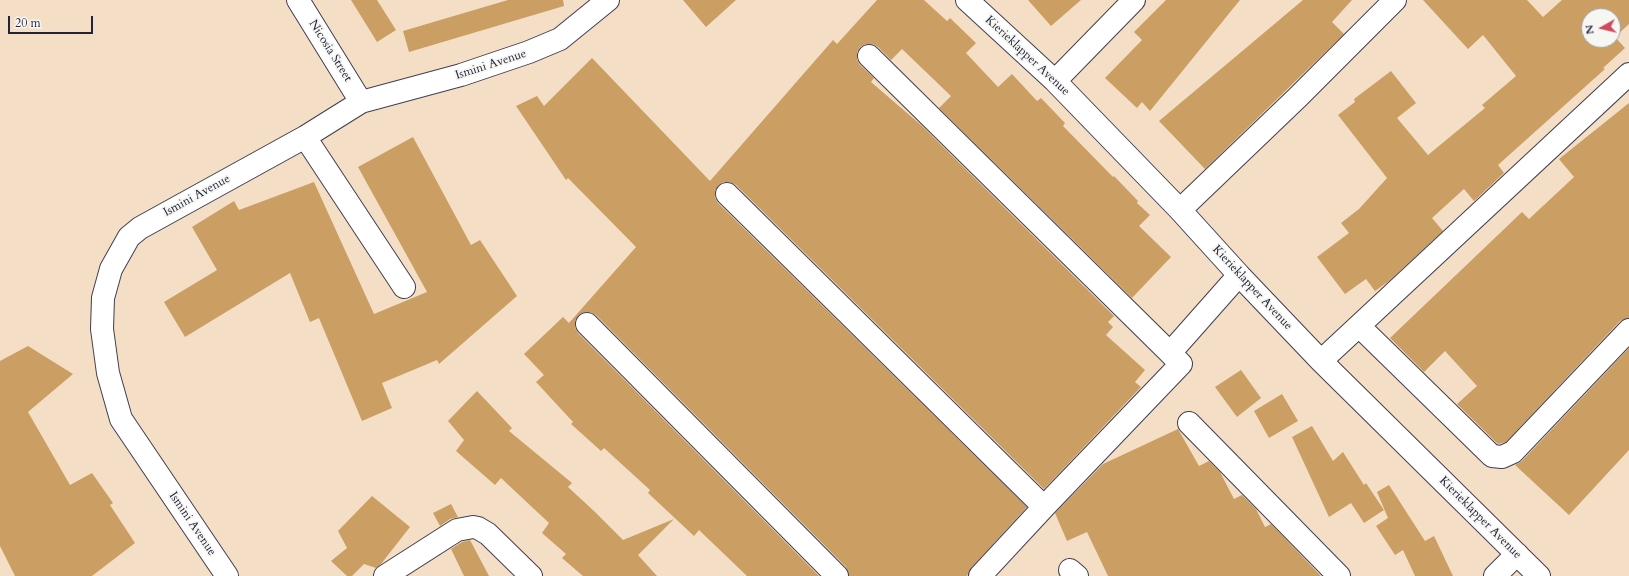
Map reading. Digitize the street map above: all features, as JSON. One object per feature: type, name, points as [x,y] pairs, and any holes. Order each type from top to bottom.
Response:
[{"type":"street","name":"Nicosia Street","points":[[298,0],[361,102]]},
{"type":"street","name":"Ismini Avenue","points":[[228,576],[121,419],[108,373],[102,329],[103,298],[111,269],[129,238],[140,228],[305,137],[361,102],[461,75],[530,52],[560,39],[608,0]]},
{"type":"street","name":"Kierieklapper Avenue","points":[[967,0],[1055,82],[1180,210],[1239,275],[1321,361],[1539,576]]},
{"type":"street","points":[[1055,82],[1134,0]]},
{"type":"street","points":[[1180,210],[1298,97],[1395,0]]},
{"type":"street","points":[[869,56],[1181,364],[1044,506],[980,576]]},
{"type":"street","points":[[1321,361],[1629,74]]},
{"type":"street","points":[[305,137],[404,287]]},
{"type":"street","points":[[727,194],[1044,506]]},
{"type":"street","points":[[1170,354],[1239,275]]},
{"type":"street","points":[[587,324],[837,576]]},
{"type":"street","points":[[1359,326],[1492,456],[1502,456],[1513,452],[1629,330]]},
{"type":"street","points":[[1189,423],[1339,576]]},
{"type":"street","points":[[385,576],[415,568],[457,530],[465,528],[478,528],[488,534],[531,576]]},
{"type":"street","points":[[1495,576],[1517,554]]},
{"type":"building","points":[[351,0],[377,0],[396,30],[377,42]]},
{"type":"building","points":[[508,0],[563,0],[564,6],[409,52],[403,31]]},
{"type":"building","points":[[683,0],[736,0],[706,27]]},
{"type":"building","points":[[877,0],[924,0],[947,21],[950,18],[976,43],[966,53],[998,87],[1012,74],[1037,101],[1041,98],[1065,123],[1063,126],[1138,201],[1137,203],[1150,215],[1139,226],[1171,257],[1132,298],[939,108],[951,96],[902,49],[891,60],[873,44],[866,44],[860,47],[857,52],[857,60],[860,65],[874,78],[871,82],[921,125],[1114,316],[1108,322],[1113,327],[1106,335],[1145,370],[1135,382],[1141,387],[1044,489],[736,185],[730,182],[723,182],[715,191],[715,198],[718,203],[1027,507],[971,568],[967,576],[849,576],[846,567],[596,315],[590,312],[584,312],[579,315],[575,321],[575,328],[578,333],[819,576],[747,576],[699,530],[694,536],[648,493],[650,490],[604,448],[601,451],[571,424],[573,422],[536,382],[544,375],[524,354],[563,317],[569,323],[636,247],[568,178],[566,180],[516,106],[537,96],[544,106],[592,58],[710,181],[833,40],[837,44]]},
{"type":"building","points":[[1028,0],[1081,0],[1051,26]]},
{"type":"building","points":[[1166,0],[1240,0],[1150,111],[1142,102],[1137,108],[1105,78],[1142,40],[1134,32]]},
{"type":"building","points":[[1303,0],[1352,0],[1332,22],[1344,34],[1205,169],[1159,121]]},
{"type":"building","points":[[1423,0],[1527,0],[1543,17],[1562,0],[1629,0],[1629,24],[1621,31],[1621,8],[1581,8],[1581,48],[1621,48],[1621,44],[1625,48],[1603,68],[1605,69],[1498,165],[1504,173],[1474,201],[1464,189],[1432,218],[1443,231],[1389,281],[1375,291],[1366,279],[1345,294],[1317,257],[1349,233],[1341,223],[1359,209],[1387,178],[1338,115],[1355,102],[1354,99],[1391,71],[1416,103],[1397,118],[1428,155],[1485,108],[1482,105],[1516,76],[1483,35],[1468,49]]},
{"type":"building","points":[[1629,103],[1629,318],[1620,321],[1506,442],[1498,444],[1457,404],[1477,386],[1445,351],[1424,372],[1390,338],[1522,212],[1529,219],[1574,177],[1559,159]]},
{"type":"building","points":[[413,137],[471,245],[480,240],[517,296],[439,364],[437,360],[382,383],[392,408],[362,421],[319,318],[310,322],[290,273],[185,337],[164,302],[217,270],[192,227],[234,201],[239,210],[314,182],[374,314],[427,292],[358,167]]},
{"type":"building","points":[[28,346],[73,374],[28,412],[70,485],[92,473],[113,503],[110,505],[135,543],[92,576],[15,576],[0,546],[0,361]]},
{"type":"building","points":[[1629,348],[1629,450],[1569,515],[1515,465],[1522,461]]},
{"type":"building","points":[[1241,370],[1261,398],[1237,417],[1215,387]]},
{"type":"building","points":[[477,391],[512,428],[509,431],[572,483],[568,487],[623,540],[674,519],[638,555],[657,576],[583,576],[562,558],[566,554],[542,533],[549,523],[501,478],[495,485],[456,451],[464,440],[448,421]]},
{"type":"building","points":[[1282,394],[1298,421],[1269,438],[1254,411]]},
{"type":"building","points":[[1312,426],[1333,461],[1343,452],[1364,485],[1366,483],[1384,510],[1364,523],[1351,503],[1329,517],[1292,437]]},
{"type":"building","points":[[1178,429],[1199,466],[1209,461],[1220,472],[1234,499],[1242,495],[1256,509],[1265,527],[1271,524],[1321,576],[1108,576],[1087,532],[1067,541],[1055,513],[1103,464]]},
{"type":"building","points":[[1389,485],[1425,541],[1434,536],[1453,576],[1415,576],[1403,550],[1395,555],[1376,526],[1388,518],[1377,492]]},
{"type":"building","points":[[372,496],[410,527],[381,564],[376,568],[364,564],[352,576],[347,576],[331,561],[347,548],[338,531]]},
{"type":"building","points":[[451,504],[458,517],[450,519],[440,526],[433,513]]},
{"type":"building","points":[[470,540],[489,576],[464,576],[451,549],[462,542]]}]
